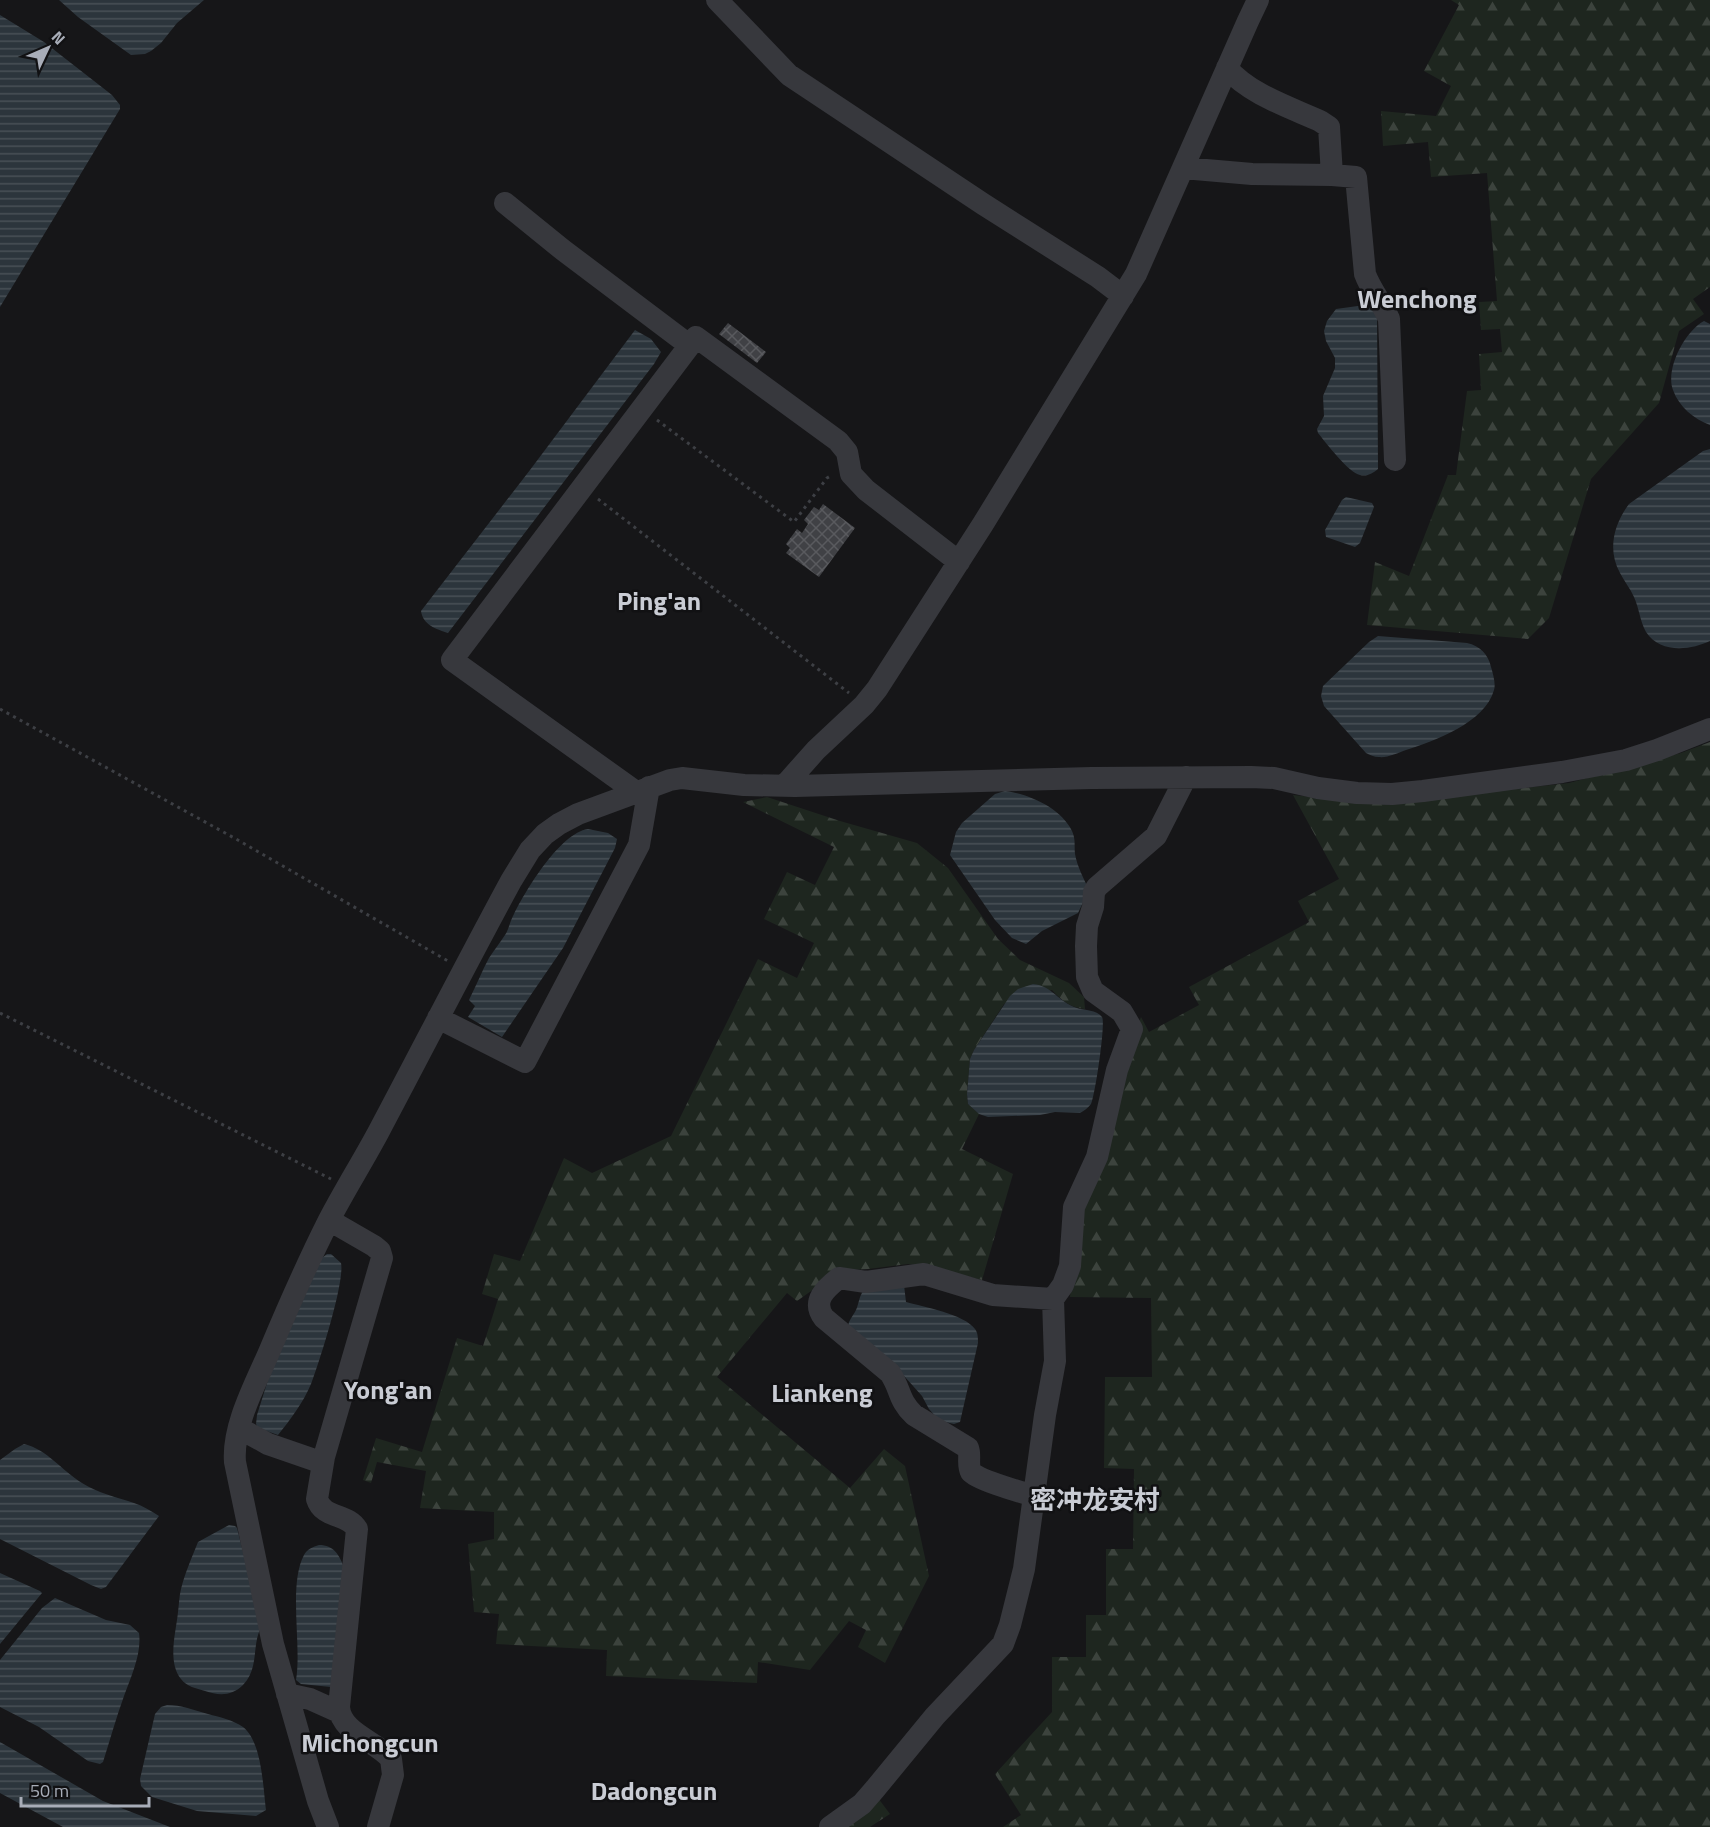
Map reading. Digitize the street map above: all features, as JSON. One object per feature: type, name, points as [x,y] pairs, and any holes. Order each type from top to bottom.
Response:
[{"type":"street","points":[[717,0],[789,75],[973,198],[1098,277],[1123,296]]},
{"type":"street","points":[[784,786],[816,750],[864,705],[877,688],[959,562],[1123,296],[1136,274],[1258,0]]},
{"type":"street","points":[[1227,68],[1234,76],[1257,92],[1329,128],[1332,175]]},
{"type":"street","points":[[1183,168],[1252,174],[1356,177],[1365,274],[1370,288],[1385,309],[1389,319],[1395,460]]},
{"type":"street","points":[[505,203],[571,257],[689,345]]},
{"type":"street","points":[[642,790],[452,660],[696,336],[838,441],[847,452],[851,474],[866,490],[959,562]]},
{"type":"street","points":[[328,1827],[318,1801],[273,1644],[235,1462],[234,1453],[239,1428],[289,1306],[329,1220],[379,1132],[511,881],[530,850],[545,834],[578,814],[670,780],[682,778],[744,785],[784,786],[1186,777],[1274,778],[1318,788],[1357,793],[1392,794],[1562,772],[1626,760],[1710,729]]},
{"type":"street","points":[[830,1827],[862,1804],[934,1716],[1003,1644],[1010,1625],[1024,1569],[1045,1415],[1055,1361],[1053,1299],[1063,1285],[1070,1266],[1074,1207],[1097,1157],[1117,1070],[1132,1029],[1122,1012],[1093,991],[1087,977],[1087,926],[1093,907],[1094,892],[1156,836],[1186,777]]},
{"type":"street","points":[[438,1018],[525,1062],[639,845],[642,790]]},
{"type":"street","points":[[329,1220],[374,1246],[380,1251],[382,1258],[323,1463],[317,1499],[328,1513],[351,1521],[357,1529],[339,1712]]},
{"type":"street","points":[[1034,1496],[973,1474],[970,1470],[968,1448],[907,1409],[899,1395],[896,1381],[886,1369],[824,1318],[818,1304],[829,1285],[839,1278],[866,1282],[924,1274],[993,1295],[1053,1299]]},
{"type":"street","points":[[239,1428],[268,1444],[323,1463]]},
{"type":"street","points":[[286,1694],[310,1699],[339,1712],[347,1725],[358,1735],[381,1749],[392,1759],[393,1775],[378,1827]]},
{"type":"path","points":[[641,409],[794,522],[827,478],[849,464]]},
{"type":"path","points":[[583,486],[864,705]]},
{"type":"path","points":[[0,709],[236,839],[463,970]]},
{"type":"path","points":[[0,1013],[348,1187]]},
{"type":"green space","points":[[1451,0],[1710,0],[1710,287],[1693,299],[1704,314],[1679,331],[1659,403],[1591,479],[1549,618],[1528,639],[1367,625],[1375,562],[1409,576],[1448,475],[1456,475],[1467,391],[1481,390],[1479,354],[1502,352],[1500,329],[1481,330],[1479,302],[1497,301],[1487,173],[1431,177],[1428,142],[1383,146],[1381,111],[1436,116],[1451,86],[1424,71],[1459,5]]},
{"type":"green space","points":[[1710,742],[1710,1827],[1003,1827],[1021,1815],[995,1774],[1052,1712],[1052,1657],[1086,1657],[1086,1615],[1106,1615],[1106,1549],[1133,1549],[1134,1469],[1104,1468],[1105,1377],[1152,1377],[1151,1298],[1070,1297],[1078,1217],[1141,1017],[1149,1032],[1199,1005],[1189,987],[1309,922],[1298,901],[1339,879],[1293,795],[1378,804],[1569,783],[1681,753]]},
{"type":"green space","points":[[767,797],[917,843],[948,868],[998,939],[1020,960],[1069,983],[1084,997],[1085,1009],[1067,1003],[1052,990],[1004,1004],[970,1059],[968,1104],[979,1114],[962,1149],[1013,1174],[982,1280],[927,1266],[908,1264],[838,1272],[797,1301],[787,1293],[717,1377],[850,1488],[884,1449],[905,1466],[929,1576],[885,1663],[858,1647],[866,1630],[849,1621],[810,1670],[758,1662],[757,1683],[606,1676],[607,1650],[496,1644],[499,1614],[474,1612],[468,1544],[494,1539],[494,1512],[420,1508],[426,1471],[377,1462],[371,1483],[363,1480],[376,1438],[422,1452],[457,1338],[483,1346],[498,1299],[482,1294],[494,1254],[520,1261],[564,1158],[592,1173],[671,1136],[758,959],[797,978],[814,943],[764,919],[787,872],[815,885],[834,847],[743,802]]},
{"type":"green space","points":[[875,1794],[890,1814],[870,1827],[839,1827]]},
{"type":"shaded area","points":[[59,0],[204,0],[177,23],[161,43],[151,51],[131,55],[78,17]]},
{"type":"shaded area","points":[[0,15],[44,42],[112,95],[120,105],[120,109],[0,307]]},
{"type":"shaded area","points":[[1365,305],[1377,313],[1378,469],[1363,475],[1355,473],[1344,463],[1317,429],[1324,416],[1323,396],[1335,368],[1335,358],[1326,341],[1324,331],[1327,321],[1336,309]]},
{"type":"shaded area","points":[[1704,321],[1710,324],[1710,425],[1693,416],[1683,407],[1673,390],[1671,381],[1678,351],[1690,333]]},
{"type":"shaded area","points":[[635,330],[651,339],[661,352],[654,364],[448,633],[431,626],[424,620],[421,611]]},
{"type":"shaded area","points":[[1710,449],[1710,641],[1685,648],[1667,647],[1652,639],[1646,632],[1634,597],[1616,564],[1614,537],[1619,520],[1629,504],[1703,451]]},
{"type":"shaded area","points":[[1346,497],[1372,503],[1374,507],[1360,543],[1355,547],[1326,537],[1325,530]]},
{"type":"shaded area","points":[[1378,636],[1467,643],[1476,646],[1483,651],[1490,662],[1495,688],[1489,702],[1470,721],[1444,736],[1385,757],[1375,757],[1366,753],[1324,706],[1321,696],[1323,686]]},
{"type":"shaded area","points":[[1005,791],[1034,799],[1052,809],[1067,823],[1074,837],[1077,863],[1089,890],[1078,913],[1042,931],[1026,944],[1012,938],[995,920],[950,855],[956,832],[962,823],[995,794]]},
{"type":"shaded area","points":[[588,829],[608,833],[617,839],[615,848],[563,948],[502,1037],[468,1017],[475,1006],[469,1000],[489,958],[506,933],[535,878],[555,851],[577,833]]},
{"type":"shaded area","points":[[1033,984],[1046,988],[1070,1005],[1094,1011],[1102,1017],[1103,1032],[1091,1104],[1080,1113],[1055,1112],[1040,1115],[988,1117],[979,1114],[968,1104],[970,1059],[1010,996],[1018,989]]},
{"type":"shaded area","points":[[331,1254],[341,1263],[339,1287],[330,1323],[308,1391],[278,1435],[258,1428],[257,1415],[278,1348],[322,1258]]},
{"type":"shaded area","points":[[904,1285],[906,1302],[953,1315],[970,1324],[977,1332],[978,1343],[960,1422],[954,1424],[936,1417],[905,1377],[848,1329],[849,1321],[864,1290]]},
{"type":"shaded area","points":[[24,1444],[40,1451],[88,1486],[137,1504],[159,1516],[106,1587],[101,1589],[91,1585],[0,1539],[0,1460]]},
{"type":"shaded area","points":[[229,1525],[237,1528],[262,1626],[257,1640],[252,1671],[248,1678],[234,1691],[220,1694],[210,1693],[183,1682],[174,1664],[173,1655],[181,1589],[198,1542]]},
{"type":"shaded area","points":[[319,1545],[332,1549],[344,1567],[331,1687],[301,1684],[296,1680],[298,1650],[296,1599],[299,1568],[307,1551]]},
{"type":"shaded area","points":[[0,1573],[42,1593],[0,1644]]},
{"type":"shaded area","points":[[55,1598],[106,1620],[130,1625],[139,1633],[139,1649],[135,1665],[103,1762],[100,1764],[88,1761],[39,1727],[0,1707],[0,1660],[42,1608]]},
{"type":"shaded area","points":[[167,1705],[235,1722],[243,1727],[254,1743],[258,1754],[266,1810],[256,1816],[197,1811],[152,1797],[141,1786],[140,1779],[155,1714],[161,1707]]},
{"type":"shaded area","points":[[0,1742],[103,1801],[170,1827],[63,1827],[0,1793]]},
{"type":"building","points":[[728,323],[766,352],[757,363],[719,334]]},
{"type":"building","points":[[823,504],[855,528],[819,577],[786,553],[790,548],[786,544],[797,529],[802,533],[808,524],[804,520],[814,507],[819,510]]},
{"type":"district","name":"Wenchong","points":[[1417,299]]},
{"type":"district","name":"Ping'an","points":[[659,601]]},
{"type":"district","name":"Yong'an","points":[[388,1390]]},
{"type":"district","name":"Liankeng","points":[[822,1393]]},
{"type":"district","name":"密冲龙安村","points":[[1095,1500]]},
{"type":"district","name":"Michongcun","points":[[370,1743]]},
{"type":"district","name":"Dadongcun","points":[[654,1791]]}]
